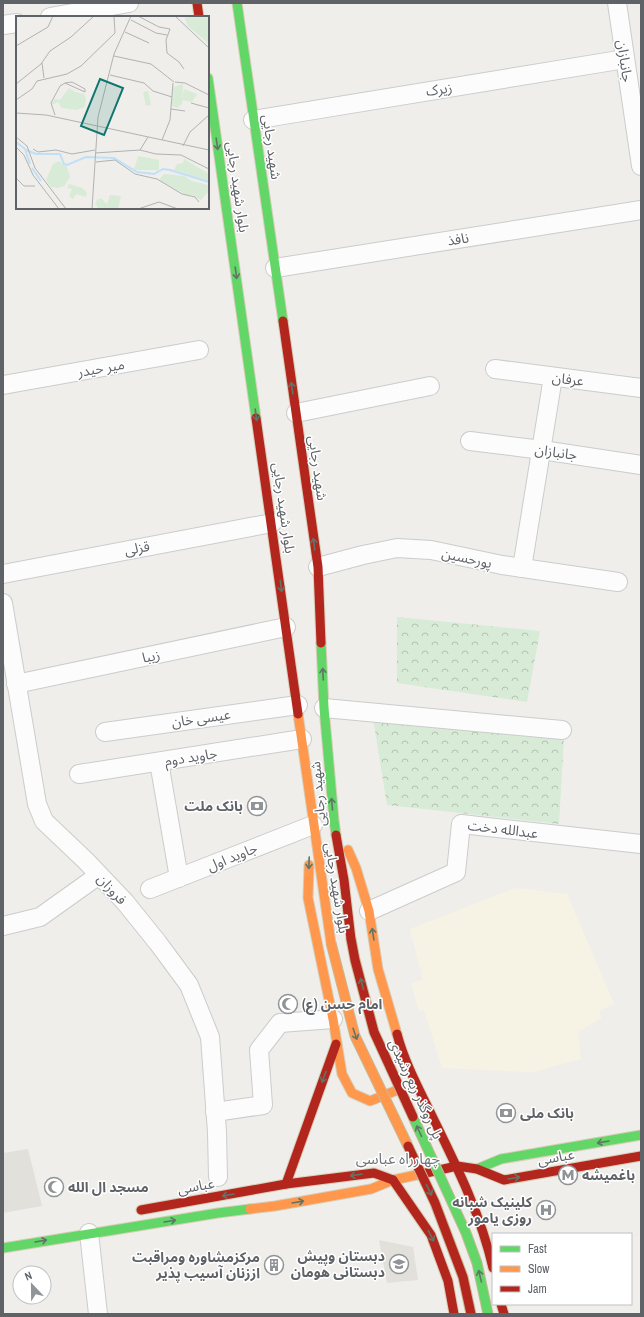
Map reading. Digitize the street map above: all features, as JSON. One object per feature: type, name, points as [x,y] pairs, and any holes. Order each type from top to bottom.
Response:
[{"type":"main road","points":[[197,3],[199,16]]},
{"type":"main road","name":"شهید رجایی","points":[[237,3],[318,567],[324,708],[334,820],[344,880],[351,939]]},
{"type":"main road","name":"بلوار شهید رجایی","points":[[209,85],[331,943],[355,1036],[435,1203],[463,1277],[470,1314]]},
{"type":"main road","points":[[334,820],[356,868],[369,911],[378,969],[401,1050],[457,1166],[479,1217],[492,1263]]},
{"type":"main road","points":[[313,824],[308,898],[333,1019],[342,1074],[352,1093],[370,1101],[386,1096],[405,1087],[412,1075]]},
{"type":"main road","name":"پل روگذر ربع رشیدی","points":[[351,939],[374,1032],[466,1233],[477,1263],[488,1314]]},
{"type":"main road","points":[[286,1184],[337,1041]]},
{"type":"main road","name":"عباسى","points":[[477,1169],[501,1159],[641,1135]]},
{"type":"main road","name":"عباسى","points":[[3,1248],[210,1214],[275,1206],[371,1189],[393,1180],[457,1166],[477,1169],[504,1180],[641,1156]]},
{"type":"main road","name":"عباسى","points":[[134,1211],[286,1184],[374,1172],[393,1180]]},
{"type":"main road","points":[[393,1180],[431,1235],[448,1281],[454,1314]]},
{"type":"street","points":[[56,16],[129,3]]},
{"type":"street","name":"جانبازان","points":[[617,3],[639,137],[641,166]]},
{"type":"street","points":[[3,25],[16,23]]},
{"type":"street","name":"زیرک","points":[[253,120],[625,59]]},
{"type":"street","name":"نافذ","points":[[275,268],[641,210]]},
{"type":"street","name":"میر حیدر","points":[[3,385],[199,350]]},
{"type":"street","name":"عرفان","points":[[495,369],[641,388]]},
{"type":"street","points":[[522,568],[553,377]]},
{"type":"street","points":[[296,413],[430,386]]},
{"type":"street","name":"جانبازان","points":[[470,441],[641,465]]},
{"type":"street","name":"قزلی","points":[[3,574],[272,523]]},
{"type":"street","name":"پورحسین","points":[[318,567],[397,548],[431,550],[522,568],[618,582]]},
{"type":"street","name":"فروزان","points":[[3,603],[37,804],[44,821],[100,875],[125,902],[158,943],[189,985],[210,1036],[218,1178]]},
{"type":"street","name":"زیبا","points":[[16,684],[286,627]]},
{"type":"street","name":"عیسی خان","points":[[105,732],[298,705]]},
{"type":"street","points":[[324,708],[562,730]]},
{"type":"street","name":"جاوید دوم","points":[[79,774],[302,739]]},
{"type":"street","points":[[159,762],[179,878]]},
{"type":"street","name":"جاوید اول","points":[[150,889],[313,824]]},
{"type":"street","name":"عبدالله دخت","points":[[369,911],[456,872],[461,824],[641,844]]},
{"type":"street","points":[[3,926],[40,917],[100,875]]},
{"type":"street","points":[[215,1112],[263,1105],[259,1050],[280,1024],[333,1019]]},
{"type":"street","points":[[89,1233],[98,1314]]},
{"type":"shaded area","points":[[515,888],[567,894],[614,1004],[599,1010],[601,1018],[578,1032],[581,1059],[533,1072],[442,1068],[424,1010],[419,1011],[411,983],[423,980],[410,929]]},
{"type":"shaded area","points":[[28,1149],[42,1206],[3,1213],[3,1153]]},
{"type":"shaded area","name":"دبستان وپیش دبستانی هومان","points":[[379,1240],[413,1247],[418,1280],[387,1283]]},
{"type":"green space","points":[[397,617],[540,631],[527,702],[397,683]]},
{"type":"green space","points":[[373,718],[564,737],[559,824],[387,805]]},
{"type":"traffic: fast","points":[[237,3],[283,321]]},
{"type":"traffic: fast","points":[[209,85],[256,418]]},
{"type":"traffic: fast","points":[[321,643],[324,708],[336,835]]},
{"type":"traffic: fast","points":[[413,1117],[466,1233],[477,1263],[488,1314]]},
{"type":"traffic: fast","points":[[477,1169],[501,1159],[641,1135]]},
{"type":"traffic: fast","points":[[3,1248],[250,1209]]},
{"type":"traffic: slow","points":[[298,714],[331,943]]},
{"type":"traffic: slow","points":[[348,850],[356,868],[369,911],[378,969],[397,1034]]},
{"type":"traffic: slow","points":[[309,865],[308,898],[333,1019],[342,1074],[352,1093],[370,1101],[400,1089]]},
{"type":"traffic: slow","points":[[331,943],[355,1036],[408,1146]]},
{"type":"traffic: slow","points":[[250,1209],[371,1189],[393,1180],[426,1173]]},
{"type":"traffic: jam","points":[[197,3],[199,16]]},
{"type":"traffic: jam","points":[[283,321],[318,567],[321,643]]},
{"type":"traffic: jam","points":[[256,418],[298,714]]},
{"type":"traffic: jam","points":[[336,835],[344,880],[351,939]]},
{"type":"traffic: jam","points":[[351,939],[374,1032],[413,1117]]},
{"type":"traffic: jam","points":[[397,1034],[413,1077],[468,1192],[482,1229],[492,1264]]},
{"type":"traffic: jam","points":[[286,1184],[336,1044]]},
{"type":"traffic: jam","points":[[408,1146],[435,1203],[463,1277],[471,1314]]},
{"type":"traffic: jam","points":[[426,1173],[457,1166],[477,1169],[504,1180],[641,1156]]},
{"type":"traffic: jam","points":[[141,1210],[286,1184],[374,1173],[393,1180]]},
{"type":"traffic: jam","points":[[393,1180],[431,1235],[448,1281],[454,1314]]},
{"type":"traffic: jam","points":[[501,1305],[504,1314]]},
{"type":"place","name":"بانک ملت","points":[[257,806]]},
{"type":"place","name":"امام حسن (ع)","points":[[288,1004]]},
{"type":"place","name":"بانک ملی","points":[[506,1113]]},
{"type":"place","name":"باغمیشه","points":[[568,1175]]},
{"type":"place","name":"مسجد ال الله","points":[[54,1187]]},
{"type":"place","name":"کلینیک شبانه روزی یامور","points":[[546,1210]]},
{"type":"place","name":"دبستان وپیش دبستانی هومان","points":[[399,1264]]},
{"type":"place","name":"مرکزمشاوره ومراقبت اززنان آسیب پذیر","points":[[274,1265]]},
{"type":"district","name":"چهارراه عباسی","points":[[398,1158]]}]
